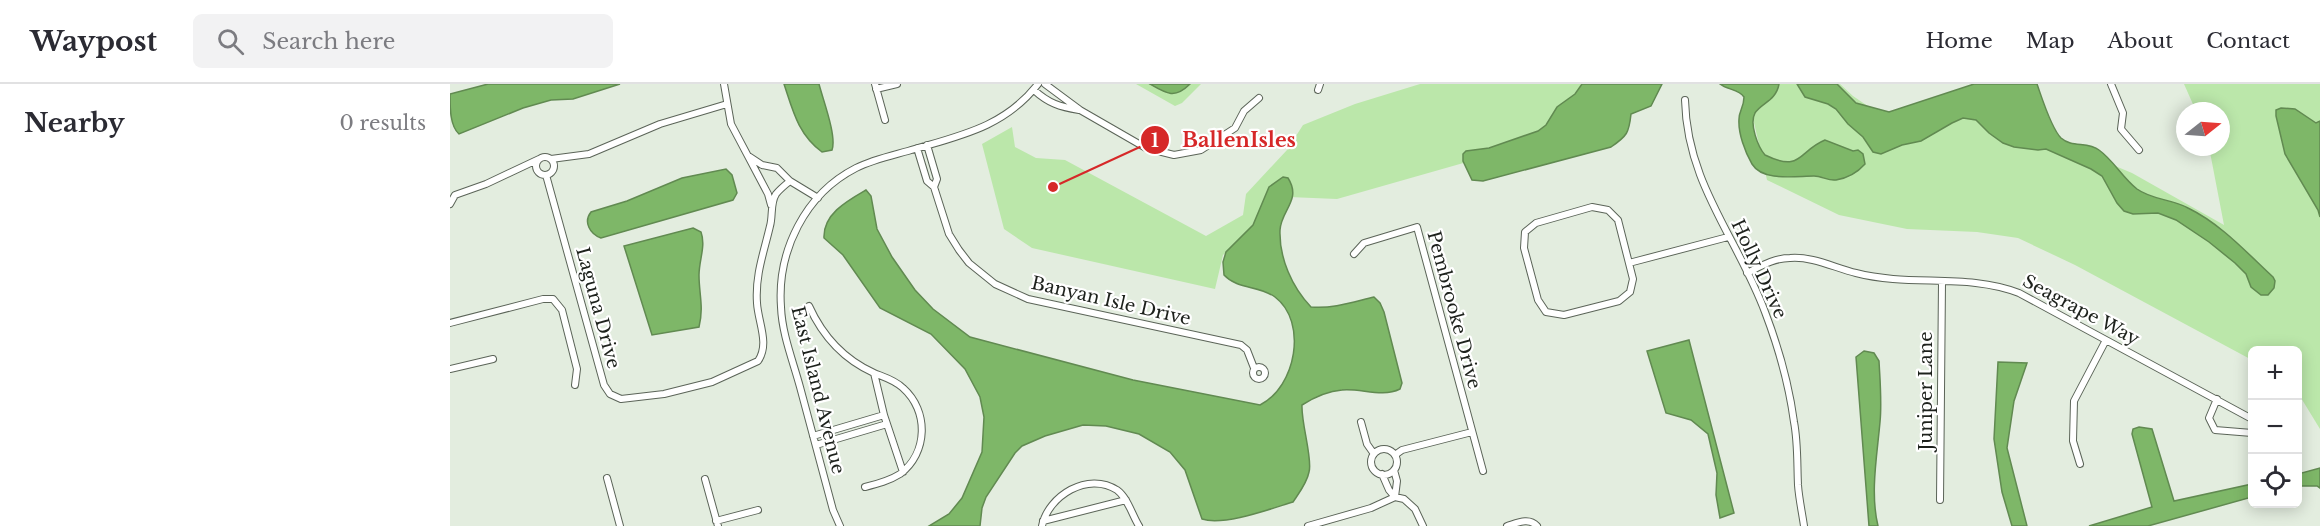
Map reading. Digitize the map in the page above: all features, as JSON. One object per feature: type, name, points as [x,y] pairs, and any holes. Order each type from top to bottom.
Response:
[{"type":"street","points":[[724,84],[731,124],[768,194],[772,207]]},
{"type":"street","points":[[885,120],[876,87],[897,84]]},
{"type":"street","points":[[1045,84],[1080,110],[1155,152],[1165,155],[1184,155],[1201,150],[1235,128],[1244,111],[1259,98]]},
{"type":"street","points":[[2111,84],[2123,113],[2121,129],[2139,150]]},
{"type":"street","points":[[1036,87],[1044,99],[1058,107],[1080,110]]},
{"type":"street","name":"East Island Avenue","points":[[840,526],[833,510],[781,309],[784,262],[791,241],[804,214],[818,198],[833,183],[855,168],[874,160],[960,137],[991,124],[1027,99],[1036,87]]},
{"type":"street","name":"Holly Drive","points":[[1685,100],[1688,136],[1698,172],[1771,328],[1792,407],[1796,433],[1798,486],[1804,526]]},
{"type":"street","points":[[450,204],[455,195],[486,184],[539,159],[589,154],[660,124],[727,104]]},
{"type":"street","name":"Banyan Isle Drive","points":[[927,145],[937,179],[934,188]]},
{"type":"street","name":"Banyan Isle Drive","points":[[917,148],[927,181],[934,188],[949,234],[958,250],[969,263],[995,284],[1028,298],[1241,345],[1247,350],[1254,368]]},
{"type":"street","points":[[748,155],[762,165],[780,171],[790,181],[818,198]]},
{"type":"street","points":[[539,159],[537,169],[541,174],[546,175],[552,172],[554,167],[551,159]]},
{"type":"street","name":"Laguna Drive","points":[[546,175],[604,385],[610,394],[621,399],[664,394],[702,384],[750,366],[762,356],[764,345],[757,303],[758,269],[770,228],[776,194],[790,181]]},
{"type":"street","points":[[1592,207],[1602,207],[1618,220],[1629,263],[1633,284],[1630,292],[1623,299],[1564,315],[1550,315],[1542,309],[1538,300],[1523,238],[1528,228],[1536,222],[1592,207]]},
{"type":"street","name":"Pembrooke Drive","points":[[1354,254],[1364,243],[1418,227],[1483,471]]},
{"type":"street","points":[[1629,263],[1728,237]]},
{"type":"street","name":"Seagrape Way","points":[[1747,273],[1776,260],[1800,258],[1879,278],[1983,283],[2008,289],[2248,415]]},
{"type":"street","name":"Juniper Lane","points":[[1940,500],[1942,282]]},
{"type":"street","points":[[450,323],[543,298],[553,299],[562,310],[578,369],[575,385]]},
{"type":"street","points":[[809,306],[824,333],[836,347],[849,359],[904,388],[919,410],[922,427],[920,445],[913,460],[903,472],[885,482],[865,487]]},
{"type":"street","points":[[2080,464],[2073,441],[2074,401],[2106,340]]},
{"type":"street","points":[[450,369],[494,359]]},
{"type":"street","points":[[874,373],[884,415],[903,472]]},
{"type":"street","points":[[2217,399],[2209,418],[2215,430],[2248,433]]},
{"type":"street","points":[[813,436],[884,415]]},
{"type":"street","points":[[1361,422],[1367,444],[1374,454]]},
{"type":"street","points":[[816,445],[888,424]]},
{"type":"street","points":[[1395,455],[1402,450],[1472,432]]},
{"type":"street","points":[[1394,470],[1383,474],[1378,473],[1371,467],[1371,459],[1374,454],[1383,450],[1395,455]]},
{"type":"street","points":[[1395,455],[1397,464],[1394,470],[1397,481],[1395,497]]},
{"type":"street","points":[[1383,474],[1395,497]]},
{"type":"street","points":[[607,478],[620,526]]},
{"type":"street","points":[[705,478],[717,524],[758,510]]},
{"type":"street","points":[[1043,524],[1049,508],[1056,500],[1078,487],[1095,484],[1111,487],[1121,494],[1139,526]]},
{"type":"street","points":[[1308,526],[1371,508],[1395,497],[1404,499],[1415,509],[1423,526]]},
{"type":"street","points":[[1043,524],[1126,500]]},
{"type":"street","points":[[1132,526],[1133,517]]},
{"type":"street","points":[[1507,526],[1527,521],[1537,526]]},
{"type":"shaded area","points":[[488,84],[620,84],[573,99],[551,100],[523,108],[459,134],[452,122],[450,94]]},
{"type":"shaded area","points":[[784,84],[819,84],[833,136],[832,150],[822,152],[807,138],[797,121]]},
{"type":"shaded area","points":[[1136,84],[1201,84],[1182,103],[1175,106]]},
{"type":"shaded area","points":[[1150,84],[1190,84],[1180,92],[1171,93]]},
{"type":"shaded area","points":[[1420,84],[1609,84],[1555,129],[1509,150],[1337,199],[1289,197],[1223,255],[1215,289],[1032,248],[1004,229],[982,144],[1012,127],[1015,147],[1036,158],[1065,160],[1206,236],[1243,215],[1246,194],[1287,150],[1303,125],[1355,104]]},
{"type":"shaded area","points":[[1582,84],[1662,84],[1651,106],[1631,114],[1626,134],[1611,147],[1483,181],[1472,180],[1463,161],[1463,154],[1466,151],[1489,148],[1538,131],[1546,125],[1557,107],[1575,94]]},
{"type":"shaded area","points":[[1720,84],[1779,84],[1772,98],[1755,113],[1753,118],[1755,135],[1765,155],[1786,162],[1793,161],[1825,140],[1853,151],[1858,150],[1863,154],[1865,164],[1852,175],[1836,180],[1817,176],[1772,176],[1757,170],[1752,164],[1741,136],[1739,116],[1744,97],[1739,92]]},
{"type":"shaded area","points":[[1731,84],[1840,84],[1853,96],[1897,126],[1988,113],[2132,173],[2224,225],[2211,156],[2230,156],[2230,102],[2192,102],[2184,84],[2320,84],[2320,429],[2302,400],[2302,346],[2248,346],[2248,358],[2075,265],[2018,238],[1977,232],[1907,229],[1839,215],[1767,180],[1748,96]]},
{"type":"shaded area","points":[[1797,84],[1837,84],[1856,103],[1889,112],[1974,84],[2037,84],[2050,120],[2061,138],[2070,143],[2095,147],[2143,193],[2182,205],[2211,222],[2233,239],[2273,277],[2274,288],[2268,295],[2261,295],[2251,287],[2246,274],[2209,242],[2176,220],[2158,213],[2133,214],[2124,211],[2102,176],[2046,149],[2014,147],[2003,143],[1976,120],[1963,118],[1921,141],[1902,145],[1881,154],[1873,152],[1863,137],[1836,109],[1805,97]]},
{"type":"shaded area","points":[[2295,109],[2316,123],[2320,121],[2320,217],[2285,154],[2276,116],[2276,110]]},
{"type":"shaded area","points":[[726,169],[732,175],[737,193],[733,200],[601,238],[589,227],[588,220],[591,212],[627,201],[682,178]]},
{"type":"shaded area","points":[[1283,177],[1288,178],[1293,193],[1281,223],[1280,241],[1284,261],[1298,290],[1311,307],[1335,306],[1374,297],[1384,312],[1402,383],[1400,389],[1393,392],[1342,390],[1316,397],[1302,405],[1310,466],[1306,480],[1293,502],[1234,519],[1211,521],[1202,519],[1185,470],[1170,452],[1139,434],[1106,426],[1083,425],[1045,436],[1022,446],[986,497],[980,526],[929,526],[949,514],[962,498],[982,452],[984,417],[980,397],[965,369],[931,334],[880,308],[843,255],[824,238],[827,222],[838,209],[866,190],[871,196],[877,229],[892,257],[915,290],[933,309],[970,337],[1133,380],[1260,405],[1282,384],[1289,370],[1293,354],[1292,322],[1285,308],[1275,297],[1236,283],[1224,275],[1223,262],[1226,252],[1253,225],[1269,187]]},
{"type":"shaded area","points":[[693,228],[701,232],[703,243],[699,275],[701,307],[699,327],[652,335],[624,246]]},
{"type":"shaded area","points":[[1689,340],[1734,513],[1720,518],[1716,495],[1717,473],[1708,434],[1691,420],[1666,413],[1647,351]]},
{"type":"shaded area","points":[[1864,351],[1874,353],[1879,361],[1881,414],[1874,488],[1878,526],[1869,526],[1856,357]]},
{"type":"shaded area","points":[[1998,362],[2027,363],[2014,401],[2007,448],[2027,526],[2012,526],[2002,492],[1994,439]]},
{"type":"shaded area","points":[[2139,427],[2152,429],[2174,501],[2248,485],[2248,498],[2148,526],[2089,526],[2152,507],[2132,434],[2133,429]]},
{"type":"shaded area","points":[[2320,468],[2320,488],[2302,486],[2302,473]]},
{"type":"place","name":"BallenIsles","points":[[1053,187]]}]
